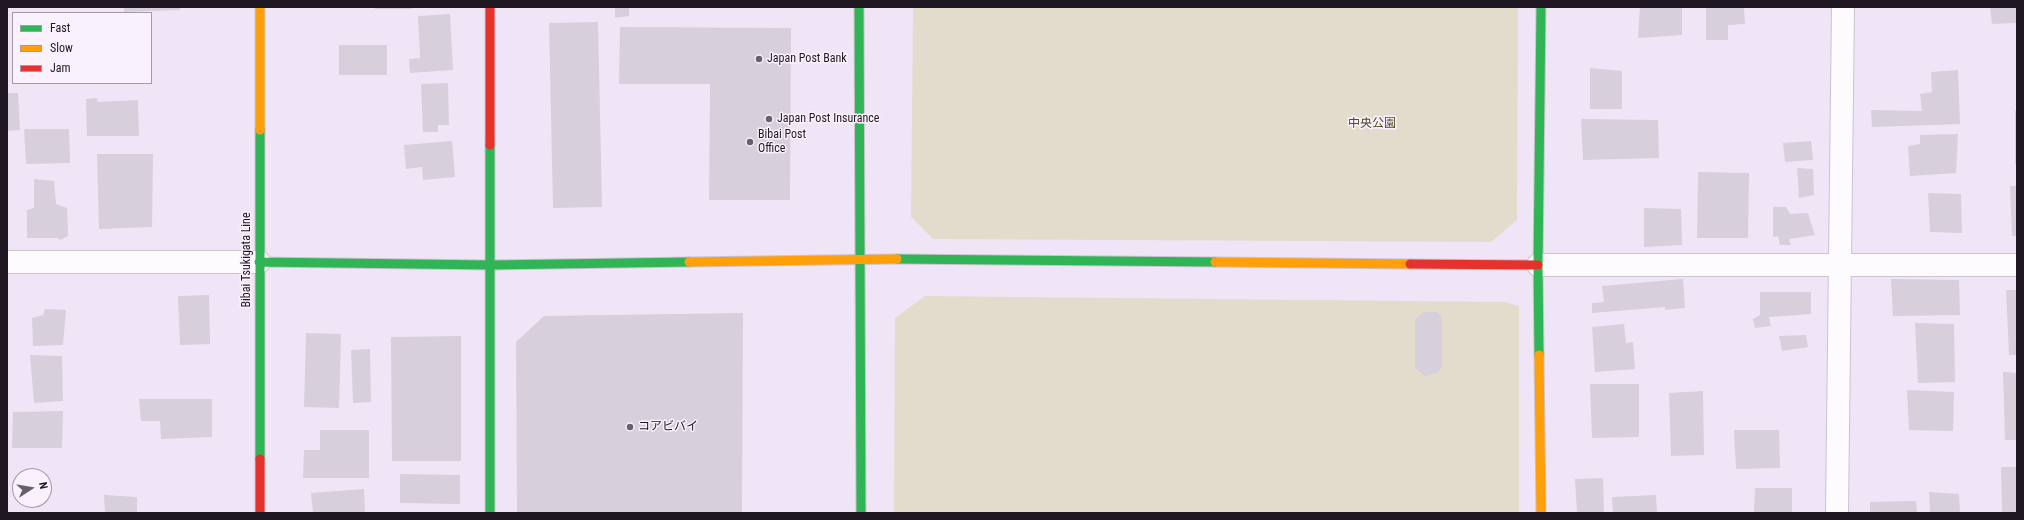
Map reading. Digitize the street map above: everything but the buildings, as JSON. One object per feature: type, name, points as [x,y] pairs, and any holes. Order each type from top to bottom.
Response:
[{"type":"street","name":"Bibai Tsukigata Line","points":[[260,7],[260,513]]},
{"type":"street","points":[[490,7],[490,513]]},
{"type":"street","points":[[859,7],[861,513]]},
{"type":"street","points":[[1541,7],[1538,265],[1542,513]]},
{"type":"street","points":[[1837,513],[1842,7]]},
{"type":"street","points":[[7,262],[259,262],[490,265],[860,258],[1538,265],[2017,266]]},
{"type":"green space","name":"中央公園","points":[[913,7],[1518,7],[1517,220],[1491,242],[933,239],[911,217]]},
{"type":"green space","points":[[925,296],[1505,302],[1519,306],[1519,513],[894,513],[895,318]]},
{"type":"traffic: fast","points":[[859,7],[861,513]]},
{"type":"traffic: fast","points":[[1539,355],[1538,265],[1541,7]]},
{"type":"traffic: fast","points":[[260,130],[260,459]]},
{"type":"traffic: fast","points":[[490,145],[490,513]]},
{"type":"traffic: fast","points":[[897,259],[1215,262]]},
{"type":"traffic: fast","points":[[259,262],[490,265],[689,262]]},
{"type":"traffic: slow","points":[[260,7],[260,130]]},
{"type":"traffic: slow","points":[[689,262],[897,259]]},
{"type":"traffic: slow","points":[[1215,262],[1410,264]]},
{"type":"traffic: slow","points":[[1539,355],[1541,513]]},
{"type":"traffic: jam","points":[[490,7],[490,145]]},
{"type":"traffic: jam","points":[[1410,264],[1538,265]]},
{"type":"traffic: jam","points":[[260,459],[260,513]]},
{"type":"place","name":"Japan Post Bank","points":[[759,59]]},
{"type":"place","name":"Japan Post Insurance","points":[[769,119]]},
{"type":"place","name":"Bibai Post Office","points":[[750,142]]},
{"type":"place","name":"コアビバイ","points":[[630,427]]}]
